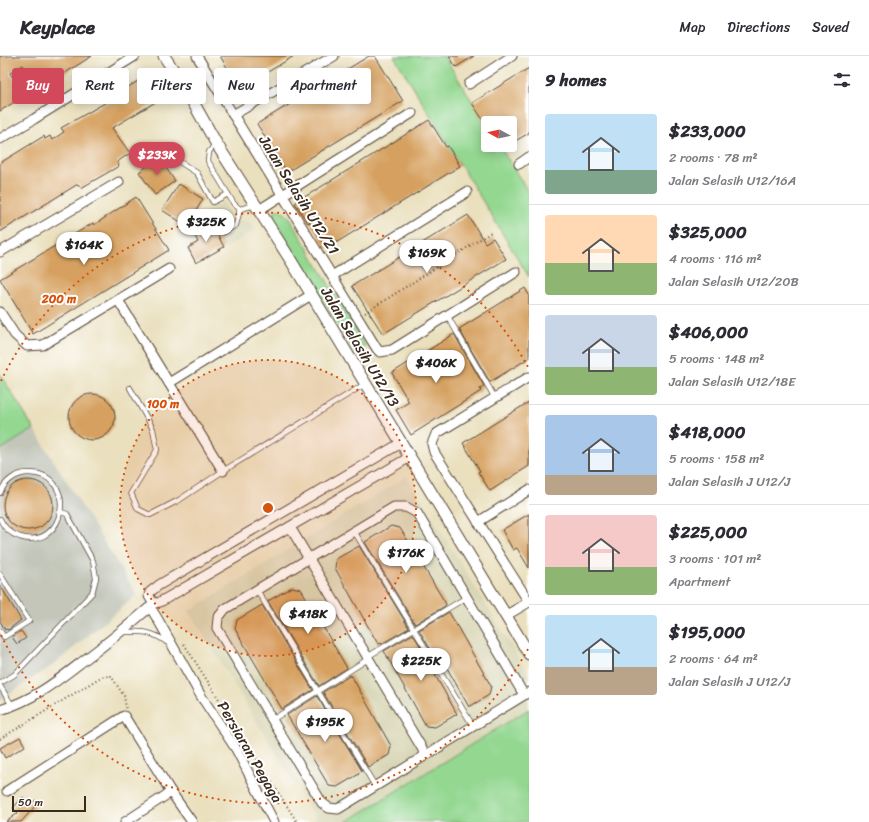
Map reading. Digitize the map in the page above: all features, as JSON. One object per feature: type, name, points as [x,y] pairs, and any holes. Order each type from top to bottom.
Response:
[{"type":"street","points":[[0,139],[34,120],[136,56]]},
{"type":"street","name":"Jalan Selasih U12/13","points":[[164,56],[184,86],[216,143],[258,207],[529,654]]},
{"type":"street","name":"Jalan Selasih U12/21","points":[[197,56],[282,197],[377,349],[380,352],[392,350],[447,315]]},
{"type":"street","points":[[233,115],[334,56]]},
{"type":"street","points":[[468,84],[512,56]]},
{"type":"street","points":[[258,207],[282,197],[412,112]]},
{"type":"street","points":[[519,164],[529,157]]},
{"type":"street","points":[[0,252],[119,182]]},
{"type":"street","points":[[332,276],[467,192]]},
{"type":"street","points":[[0,312],[15,335],[27,346],[43,345],[169,269]]},
{"type":"street","points":[[447,315],[516,272]]},
{"type":"street","points":[[169,383],[311,295]]},
{"type":"street","points":[[118,300],[223,471]]},
{"type":"street","points":[[505,616],[529,602],[434,452],[432,444],[436,434],[529,377]]},
{"type":"street","points":[[401,443],[159,585],[150,592],[149,596],[152,602],[160,602],[410,457]]},
{"type":"street","points":[[478,522],[529,490]]},
{"type":"street","points":[[394,507],[406,507],[417,513],[466,597],[527,693],[338,809],[329,808],[322,804],[217,628],[218,618],[225,609],[354,531],[394,507]]},
{"type":"street","points":[[290,527],[426,755]]},
{"type":"street","name":"Persiaran Pegaga","points":[[121,632],[150,607],[201,696],[236,749],[274,822]]},
{"type":"street","points":[[0,710],[13,707],[48,689],[121,632]]},
{"type":"street","points":[[6,791],[124,716],[192,822]]},
{"type":"street","points":[[125,822],[172,792]]},
{"type":"lane","points":[[216,143],[209,152],[208,160],[234,204],[240,209],[258,207]]},
{"type":"lane","points":[[180,162],[198,173],[213,202],[228,194]]},
{"type":"lane","points":[[217,222],[224,232],[236,225],[240,209]]},
{"type":"lane","points":[[447,315],[495,398]]},
{"type":"lane","points":[[130,388],[153,429],[157,450],[131,493],[138,509],[150,515],[178,500],[365,384]]},
{"type":"lane","points":[[0,493],[5,484],[16,476],[30,473],[49,479],[58,490],[62,502],[58,522],[54,528],[43,536],[36,538],[16,536],[5,528],[0,519]]},
{"type":"lane","points":[[13,707],[0,684],[14,675],[92,593],[96,578],[93,561],[67,514],[61,512]]},
{"type":"lane","points":[[354,531],[473,726]]},
{"type":"lane","points":[[0,574],[29,621],[4,637],[0,631]]},
{"type":"lane","points":[[257,590],[375,786]]},
{"type":"lane","points":[[272,720],[466,597]]},
{"type":"lane","points":[[121,632],[147,632],[159,636],[173,646]]},
{"type":"path","points":[[367,318],[364,313],[493,231]]},
{"type":"path","points":[[183,644],[297,822]]},
{"type":"path","points":[[0,739],[100,677],[111,676],[124,696],[126,706],[124,716]]},
{"type":"shaded area","points":[[223,202],[234,219],[250,222],[255,230],[196,265],[176,233]]},
{"type":"shaded area","points":[[34,429],[137,595],[53,665],[0,700],[0,450]]},
{"type":"shaded area","points":[[407,476],[529,675],[529,709],[346,822],[318,822],[189,611]]},
{"type":"green space","points":[[394,56],[444,56],[481,116],[481,152],[503,152],[529,193],[529,277]]},
{"type":"green space","points":[[278,209],[289,217],[366,347],[356,356],[275,221],[274,212]]},
{"type":"green space","points":[[0,374],[34,429],[0,450]]},
{"type":"green space","points":[[529,709],[529,822],[346,822]]},
{"type":"building","points":[[0,56],[92,56],[64,74],[64,68],[25,68],[23,65],[18,68],[12,68],[12,72],[10,73],[12,76],[12,104],[0,111]]},
{"type":"building","points":[[220,56],[294,56],[269,71],[269,68],[227,68]]},
{"type":"building","points":[[369,56],[375,56],[403,101],[287,172],[257,124],[290,104],[371,104],[371,68],[349,68]]},
{"type":"building","points":[[449,56],[474,56],[456,67]]},
{"type":"building","points":[[529,68],[529,133],[517,140],[517,116],[481,117],[472,103]]},
{"type":"building","points":[[137,82],[137,104],[152,104],[112,128],[130,153],[117,162],[119,166],[81,188],[78,184],[0,232],[0,163],[44,136],[45,139],[50,136],[52,140],[64,132],[61,128],[103,104],[129,104],[129,87]]},
{"type":"building","points":[[429,120],[446,147],[448,146],[460,166],[326,249],[310,222],[308,223],[295,203]]},
{"type":"building","points":[[159,158],[175,181],[155,195],[139,172]]},
{"type":"building","points":[[179,184],[203,199],[187,226],[162,210]]},
{"type":"building","points":[[136,197],[169,250],[33,334],[0,279],[93,223],[94,225]]},
{"type":"building","points":[[468,215],[485,243],[493,238],[506,259],[383,334],[352,286]]},
{"type":"building","points":[[211,222],[224,247],[196,263],[188,248],[198,242],[193,232]]},
{"type":"building","points":[[525,288],[529,295],[529,358],[490,382],[459,329]]},
{"type":"building","points":[[454,334],[484,386],[480,389],[481,391],[411,435],[396,410],[409,402],[392,373]]},
{"type":"building","points":[[92,394],[105,398],[111,404],[115,417],[111,430],[105,436],[92,440],[79,436],[73,430],[69,417],[73,404],[79,398]]},
{"type":"building","points":[[529,402],[529,466],[490,491],[463,443]]},
{"type":"building","points":[[28,480],[37,482],[48,491],[53,505],[51,514],[42,525],[28,530],[19,528],[8,519],[3,505],[5,496],[14,485]]},
{"type":"building","points":[[529,514],[529,568],[517,548],[513,550],[502,530]]},
{"type":"building","points":[[391,526],[400,528],[446,604],[415,624],[365,542]]},
{"type":"building","points":[[359,546],[409,628],[381,644],[378,644],[335,568],[336,559]]},
{"type":"building","points":[[0,585],[21,620],[8,630],[5,630],[0,621]]},
{"type":"building","points":[[292,587],[301,589],[347,668],[319,686],[268,601]]},
{"type":"building","points":[[262,605],[313,690],[282,709],[235,629],[237,620]]},
{"type":"building","points":[[449,612],[491,686],[489,695],[469,707],[447,668],[443,670],[419,630]]},
{"type":"building","points":[[21,631],[26,638],[17,644],[12,637]]},
{"type":"building","points":[[413,634],[437,674],[435,675],[457,714],[435,727],[426,726],[384,651]]},
{"type":"building","points":[[351,675],[391,746],[389,755],[368,767],[323,692]]},
{"type":"building","points":[[317,696],[362,771],[337,787],[329,786],[287,715]]},
{"type":"building","points":[[20,737],[25,746],[5,758],[0,748]]},
{"type":"building","points":[[23,797],[30,804],[36,800],[38,803],[21,822],[6,822],[18,813],[13,808]]}]
